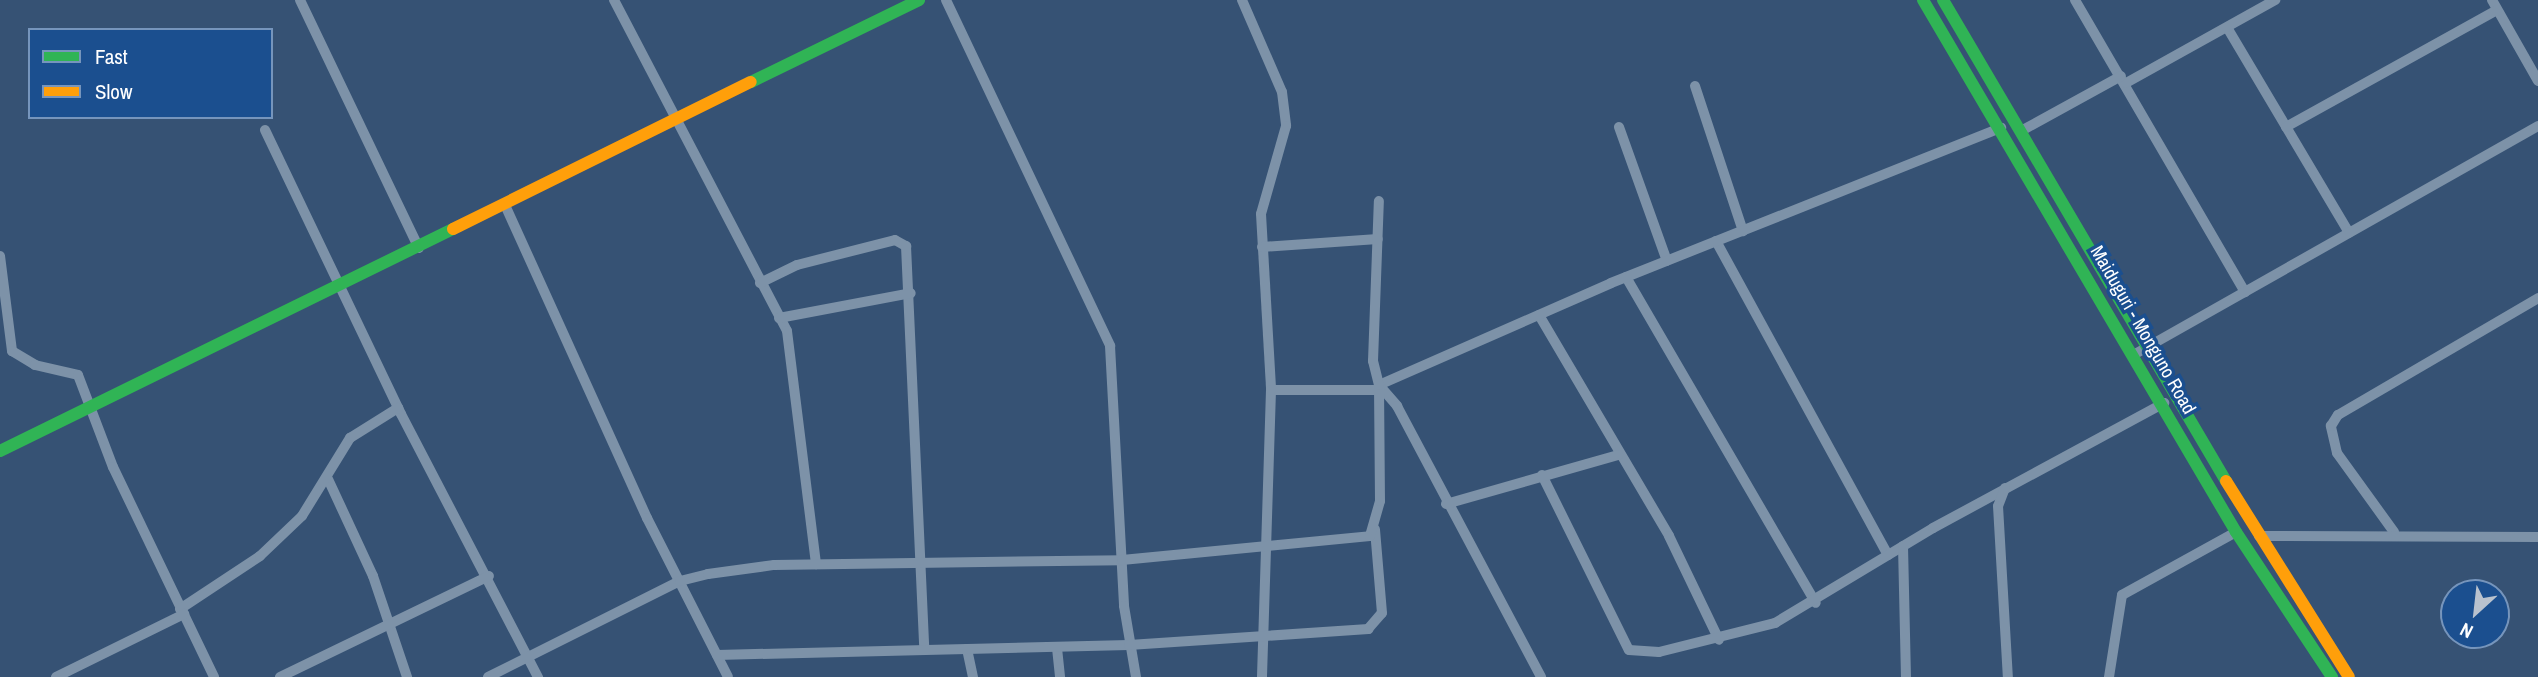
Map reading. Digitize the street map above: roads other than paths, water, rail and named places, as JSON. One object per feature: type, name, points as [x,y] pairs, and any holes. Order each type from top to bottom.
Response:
[{"type":"main road","points":[[0,452],[87,406],[419,247],[675,117],[919,0]]},
{"type":"main road","name":"Maiduguri - Monguno Road","points":[[1923,0],[2140,351],[2349,677]]},
{"type":"main road","name":"Maiduguri - Monguno Road","points":[[1943,0],[2021,131],[2140,351],[2164,403],[2236,532],[2332,677]]},
{"type":"street","points":[[300,0],[419,247]]},
{"type":"street","points":[[614,0],[787,331],[816,564]]},
{"type":"street","points":[[946,0],[1110,346],[1122,560],[1129,645],[1136,677]]},
{"type":"street","points":[[1242,0],[1282,92],[1286,126],[1261,214],[1271,390],[1262,677]]},
{"type":"street","points":[[2075,0],[2245,292]]},
{"type":"street","points":[[2021,131],[2228,29],[2276,0]]},
{"type":"street","points":[[2286,127],[2494,5],[2538,80]]},
{"type":"street","points":[[2228,29],[2349,233]]},
{"type":"street","points":[[1695,86],[1743,231]]},
{"type":"street","points":[[1619,128],[1667,261]]},
{"type":"street","points":[[1271,390],[1379,387],[1626,277],[2001,128]]},
{"type":"street","points":[[265,130],[398,408],[489,576],[538,677]]},
{"type":"street","points":[[2140,351],[2536,130]]},
{"type":"street","points":[[717,655],[1129,645],[1377,626],[1382,613],[1375,526],[1379,387],[1373,361],[1379,201]]},
{"type":"street","points":[[505,205],[717,655],[723,676]]},
{"type":"street","points":[[1262,247],[1378,239]]},
{"type":"street","points":[[760,283],[797,265],[900,240],[911,293],[924,649]]},
{"type":"street","points":[[1716,241],[1888,555]]},
{"type":"street","points":[[0,256],[12,352],[35,365],[78,375],[87,406],[214,677]]},
{"type":"street","points":[[1626,277],[1816,603]]},
{"type":"street","points":[[779,318],[911,293]]},
{"type":"street","points":[[2393,531],[2337,453],[2331,426],[2338,415],[2538,298]]},
{"type":"street","points":[[1539,315],[1618,455],[1669,536],[1719,640]]},
{"type":"street","points":[[1379,387],[1541,677]]},
{"type":"street","points":[[1542,475],[1629,650],[1659,652],[1719,640],[1775,624],[1816,603],[1903,546],[2164,403]]},
{"type":"street","points":[[57,677],[182,612],[260,556],[302,516],[328,479],[350,438],[398,408]]},
{"type":"street","points":[[1446,504],[1618,455]]},
{"type":"street","points":[[328,479],[390,622],[407,677]]},
{"type":"street","points":[[2006,488],[1998,506],[2008,677]]},
{"type":"street","points":[[488,677],[680,581],[816,564],[1122,560],[1264,551],[1361,541],[1375,526]]},
{"type":"street","points":[[2259,536],[2393,531],[2538,537]]},
{"type":"street","points":[[2109,677],[2122,595],[2236,532]]},
{"type":"street","points":[[1903,546],[1906,677]]},
{"type":"street","points":[[280,677],[489,576]]},
{"type":"street","points":[[1057,648],[1060,677]]},
{"type":"street","points":[[967,649],[973,677]]}]
